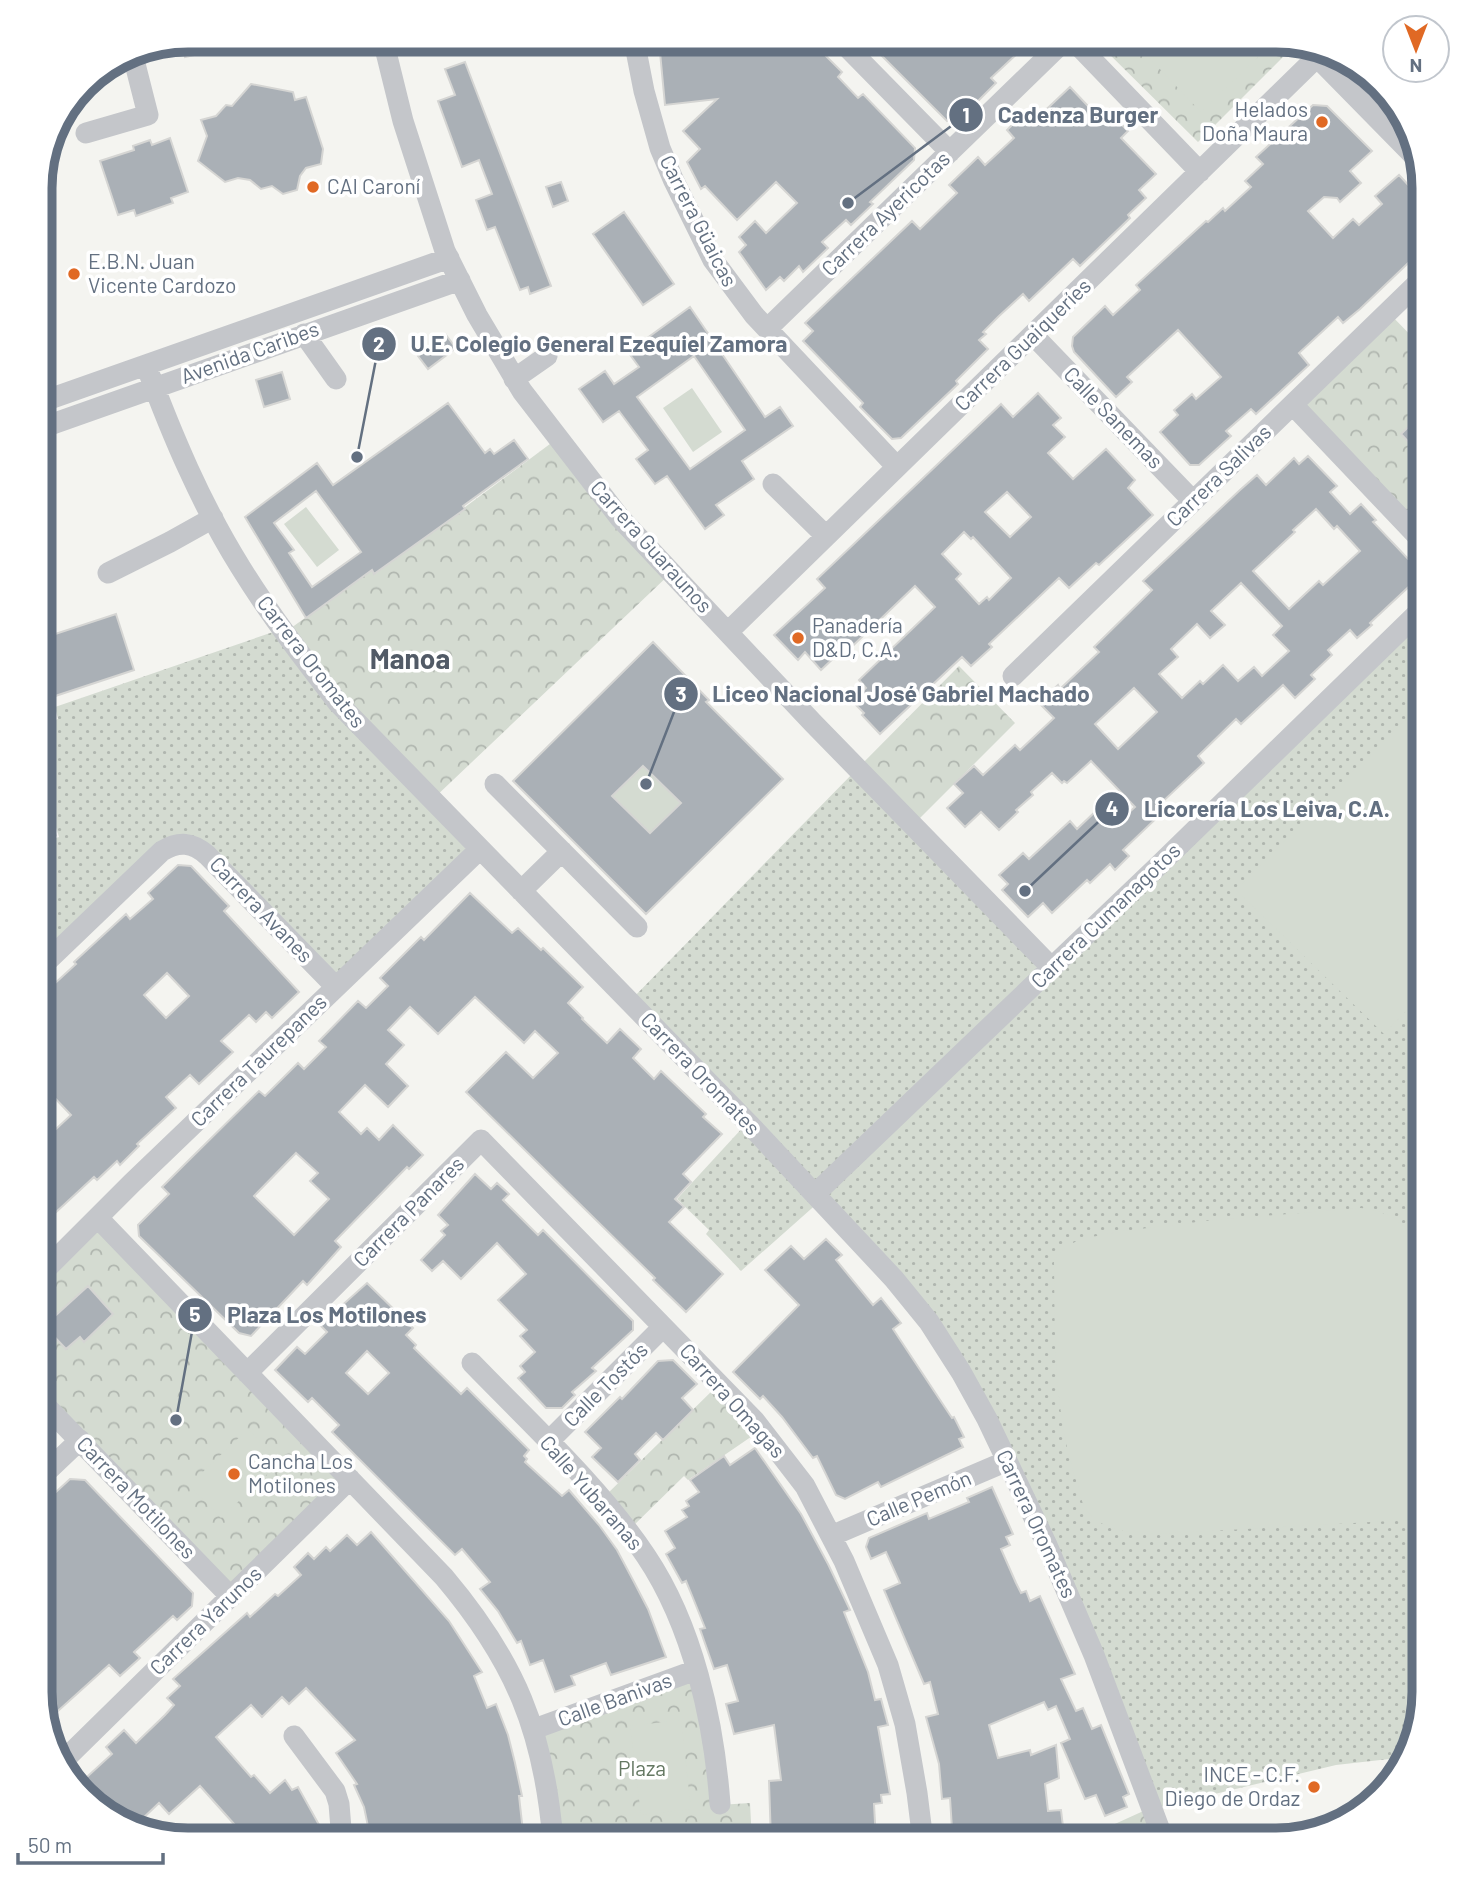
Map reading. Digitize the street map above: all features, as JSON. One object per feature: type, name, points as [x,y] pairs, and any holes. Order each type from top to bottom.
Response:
[{"type":"street","name":"Carrera Guaraunos","points":[[386,52],[418,172],[449,258],[514,379],[620,518],[1052,968]]},
{"type":"street","name":"Carrera Güaicas","points":[[637,52],[648,109],[664,158],[713,260],[728,300],[767,329],[897,467]]},
{"type":"street","points":[[852,53],[950,152]]},
{"type":"street","name":"Carrera Ayericotas","points":[[767,329],[1052,53]]},
{"type":"street","points":[[1085,53],[1200,172]]},
{"type":"street","name":"Carrera Guaiqueríes","points":[[728,632],[1200,172],[1309,57]]},
{"type":"street","points":[[1321,60],[1406,149]]},
{"type":"street","points":[[86,133],[148,115],[135,64]]},
{"type":"street","name":"Avenida Caribes","points":[[53,398],[449,258]]},
{"type":"street","name":"Avenida Caribes","points":[[53,424],[460,280]]},
{"type":"street","name":"Carrera Salivas","points":[[1013,676],[1412,289]]},
{"type":"street","points":[[304,334],[336,379]]},
{"type":"street","name":"Calle Sanemas","points":[[1033,335],[1193,501]]},
{"type":"street","points":[[514,379],[547,356]]},
{"type":"street","name":"Carrera Oromates","points":[[146,365],[181,454],[240,568],[338,703],[815,1194],[894,1279],[929,1322],[961,1372],[1007,1461],[1094,1655],[1159,1828]]},
{"type":"street","points":[[1293,405],[1412,530]]},
{"type":"street","points":[[773,484],[826,536]]},
{"type":"street","points":[[107,573],[213,518]]},
{"type":"street","name":"Carrera Cumanagotos","points":[[815,1194],[1412,620]]},
{"type":"street","points":[[495,784],[637,927]]},
{"type":"street","name":"Carrera Avanes","points":[[52,956],[162,852],[179,843],[199,848],[207,855],[336,988]]},
{"type":"street","name":"Carrera Taurepanes","points":[[52,1263],[480,849]]},
{"type":"street","points":[[521,891],[562,851]]},
{"type":"street","name":"Carrera Omagas","points":[[481,1140],[754,1420],[805,1486],[831,1536],[888,1665],[912,1757],[921,1828]]},
{"type":"street","name":"Carrera Panares","points":[[247,1373],[481,1140]]},
{"type":"street","points":[[97,1218],[444,1577],[488,1632],[514,1681],[534,1729],[551,1828]]},
{"type":"street","name":"Calle Tostós","points":[[548,1442],[663,1327]]},
{"type":"street","name":"Calle Yubaranas","points":[[472,1363],[548,1442],[622,1524],[648,1558],[676,1614],[696,1670],[713,1741],[720,1804]]},
{"type":"street","name":"Carrera Motilones","points":[[52,1412],[231,1597]]},
{"type":"street","points":[[52,1466],[79,1440]]},
{"type":"street","name":"Calle Pemón","points":[[831,1536],[1007,1461]]},
{"type":"street","name":"Carrera Yarunos","points":[[68,1756],[350,1479]]},
{"type":"street","name":"Calle Banivas","points":[[534,1729],[696,1670]]},
{"type":"street","points":[[294,1736],[335,1791],[342,1828]]},
{"type":"green space","points":[[1108,53],[1281,53],[1284,56],[1198,142]]},
{"type":"green space","points":[[1144,53],[1254,53],[1258,57],[1201,112]]},
{"type":"green space","points":[[1388,312],[1412,337],[1412,530],[1293,405]]},
{"type":"green space","points":[[692,388],[722,432],[693,452],[663,408]]},
{"type":"green space","points":[[558,438],[672,572],[432,800],[284,633],[372,570],[375,574]]},
{"type":"green space","points":[[306,507],[339,550],[317,567],[284,524]]},
{"type":"green space","points":[[1412,619],[1412,1692],[1408,1728],[1395,1758],[1336,1765],[1152,1809],[1094,1655],[929,1322],[629,1002],[858,768],[1051,968]]},
{"type":"green space","points":[[282,629],[480,849],[336,987],[179,843],[52,957],[53,839],[59,837],[53,816],[53,739],[55,738],[53,721],[58,719],[55,707]]},
{"type":"green space","points":[[959,666],[1015,723],[913,825],[858,768]]},
{"type":"green space","points":[[1412,712],[1412,1005],[1384,1034],[1236,890]]},
{"type":"green space","points":[[643,766],[681,803],[650,833],[612,796]]},
{"type":"green space","points":[[53,823],[57,836],[53,837]]},
{"type":"green space","points":[[746,1124],[820,1201],[741,1271],[706,1234],[709,1230],[677,1199]]},
{"type":"green space","points":[[1361,1208],[1391,1217],[1412,1235],[1412,1520],[1157,1534],[1110,1527],[1094,1518],[1085,1508],[1070,1459],[1060,1403],[1055,1346],[1054,1261],[1065,1247],[1081,1239],[1214,1220]]},
{"type":"green space","points":[[98,1218],[350,1479],[231,1597],[52,1413],[52,1263]]},
{"type":"green space","points":[[719,1384],[761,1430],[688,1480],[684,1476],[629,1530],[602,1499]]},
{"type":"green space","name":"Cancha Los Motilones","points":[[248,1429],[280,1462],[221,1518],[189,1485]]},
{"type":"green space","name":"Plaza","points":[[695,1673],[719,1805],[750,1803],[751,1828],[553,1828],[536,1731]]},
{"type":"green space","points":[[681,1720],[691,1809],[641,1815],[630,1726]]},
{"type":"green space","points":[[1150,1808],[1157,1828],[1106,1828]]},
{"type":"building","points":[[184,52],[208,52],[185,57]]},
{"type":"building","points":[[660,52],[823,53],[842,72],[838,77],[858,98],[863,94],[915,148],[914,160],[870,202],[873,204],[851,225],[846,220],[822,242],[828,248],[803,272],[799,266],[784,281],[780,277],[766,290],[739,252],[746,245],[739,237],[755,221],[766,233],[797,203],[776,182],[737,220],[705,186],[701,189],[687,162],[700,149],[683,131],[717,99],[665,105]]},
{"type":"building","points":[[879,53],[1018,53],[991,78],[996,83],[964,115],[960,111],[947,121]]},
{"type":"building","points":[[465,62],[551,286],[530,294],[528,287],[520,290],[495,227],[487,230],[476,200],[492,194],[479,160],[462,167],[438,101],[455,95],[445,69]]},
{"type":"building","points":[[251,84],[293,92],[295,100],[306,97],[323,149],[321,164],[306,168],[300,176],[297,190],[283,194],[272,186],[261,189],[250,180],[238,178],[225,182],[198,161],[207,136],[201,120],[216,116],[226,105],[232,106]]},
{"type":"building","points":[[1070,87],[1102,121],[1110,113],[1128,131],[1121,138],[1156,174],[1139,190],[1146,198],[1128,215],[1130,218],[1080,266],[1073,259],[1029,301],[1023,294],[999,316],[979,340],[988,349],[956,381],[958,384],[901,438],[892,439],[860,407],[863,403],[803,341],[813,331],[805,323],[912,221],[920,229],[957,193],[949,185],[978,157],[985,165],[1014,138],[1007,130],[1025,112],[1034,121]]},
{"type":"building","points":[[1313,105],[1327,106],[1372,151],[1350,171],[1361,183],[1340,202],[1337,198],[1324,197],[1308,211],[1333,238],[1353,219],[1359,225],[1382,204],[1375,196],[1399,175],[1412,189],[1412,259],[1360,309],[1343,323],[1338,317],[1299,353],[1309,365],[1256,414],[1251,409],[1226,431],[1231,436],[1199,465],[1190,465],[1160,432],[1178,415],[1174,410],[1192,394],[1196,399],[1221,377],[1178,330],[1127,377],[1132,382],[1116,397],[1074,352],[1073,337],[1105,306],[1113,315],[1140,290],[1136,285],[1206,221],[1223,208],[1225,211],[1251,187],[1245,181],[1263,164],[1256,157]]},
{"type":"building","points":[[170,138],[188,192],[171,198],[173,203],[136,216],[134,210],[118,215],[100,161],[134,150],[133,146],[150,140],[152,145]]},
{"type":"building","points":[[561,182],[568,201],[553,207],[546,187]]},
{"type":"building","points":[[624,212],[674,284],[643,305],[593,234]]},
{"type":"building","points":[[690,307],[765,417],[780,407],[793,426],[742,461],[754,479],[716,505],[724,515],[705,529],[667,476],[655,484],[636,459],[648,450],[619,411],[603,422],[579,389],[605,371],[614,384],[639,367],[628,352]],"holes":[[[694,356],[745,430],[690,469],[637,397]]]},
{"type":"building","points":[[446,335],[456,348],[428,369],[418,356]]},
{"type":"building","points":[[282,372],[290,399],[264,407],[256,380]]},
{"type":"building","points":[[1038,393],[1061,418],[1053,425],[1065,437],[1048,453],[1073,479],[1106,449],[1135,480],[1128,488],[1153,515],[1099,565],[1096,563],[1069,588],[1059,578],[989,644],[992,647],[971,666],[962,657],[880,734],[852,701],[866,688],[859,680],[935,607],[915,586],[840,658],[837,655],[821,670],[805,652],[798,660],[774,635],[825,588],[817,579],[1001,404],[1013,417]],"holes":[[[1007,492],[1031,517],[1010,537],[985,512]],[[964,532],[971,539],[973,537],[1011,578],[989,600],[987,597],[979,604],[956,579],[961,574],[942,554]]]},
{"type":"building","points":[[448,403],[485,453],[490,449],[494,454],[514,440],[528,459],[463,506],[465,509],[374,574],[372,570],[306,618],[245,517],[317,463],[333,485]],"holes":[[[316,491],[361,552],[312,587],[289,553],[294,550],[274,523]]]},
{"type":"building","points":[[1412,423],[1412,446],[1401,434]]},
{"type":"building","points":[[1308,456],[1337,486],[1330,492],[1350,514],[1361,504],[1376,520],[1373,522],[1412,563],[1412,584],[1357,638],[1350,630],[1328,650],[1332,655],[1311,675],[1315,679],[1295,698],[1283,685],[1241,724],[1236,719],[1198,756],[1204,763],[1160,804],[1165,810],[1123,850],[1129,856],[1115,870],[1110,864],[1090,883],[1087,880],[1052,913],[1043,903],[1028,917],[1002,890],[1008,884],[999,875],[1023,853],[1029,859],[1070,821],[1077,829],[1097,810],[1113,827],[1135,807],[1091,761],[1067,783],[1062,783],[1052,773],[1031,792],[1033,795],[999,830],[981,812],[965,827],[947,808],[963,793],[954,784],[974,766],[983,775],[1015,745],[1020,750],[1054,718],[1039,703],[1058,685],[1060,689],[1099,652],[1094,647],[1152,590],[1143,581],[1257,475],[1266,485],[1294,458],[1299,464]],"holes":[[[1316,509],[1334,529],[1337,526],[1360,551],[1323,585],[1319,581],[1289,609],[1253,571]],[[1241,583],[1282,626],[1273,635],[1289,651],[1262,676],[1254,667],[1238,681],[1223,665],[1203,684],[1200,681],[1182,698],[1159,674],[1178,657],[1171,649],[1197,624],[1210,638],[1225,625],[1211,611]],[[1134,688],[1157,712],[1118,749],[1095,724]]]},
{"type":"building","points":[[116,614],[134,670],[53,697],[53,635]]},
{"type":"building","points":[[653,642],[709,700],[706,702],[783,779],[646,914],[513,781]],"holes":[[[643,766],[681,803],[650,833],[612,796]]]},
{"type":"building","points":[[178,865],[191,866],[229,906],[224,911],[299,992],[272,1018],[266,1012],[256,1022],[249,1015],[221,1041],[233,1052],[199,1084],[190,1075],[166,1097],[176,1108],[137,1144],[139,1146],[120,1165],[117,1161],[97,1180],[94,1177],[52,1216],[52,1132],[71,1115],[52,1096],[52,986],[126,914],[130,919],[153,899],[148,893]],"holes":[[[167,973],[189,996],[166,1018],[144,995]]]},
{"type":"building","points":[[470,893],[512,933],[518,928],[541,950],[543,948],[583,987],[568,1003],[607,1043],[620,1029],[641,1049],[633,1058],[654,1079],[661,1071],[706,1114],[703,1117],[722,1134],[683,1174],[691,1182],[675,1199],[684,1207],[669,1222],[723,1274],[686,1312],[653,1280],[655,1278],[466,1092],[506,1052],[533,1078],[558,1053],[535,1031],[524,1043],[475,997],[438,1034],[410,1007],[388,1030],[404,1045],[386,1064],[408,1086],[388,1107],[365,1085],[339,1112],[361,1134],[367,1128],[379,1140],[393,1125],[423,1155],[409,1169],[407,1167],[335,1241],[341,1247],[307,1285],[303,1281],[251,1336],[239,1333],[139,1236],[138,1225],[169,1194],[162,1187],[259,1091],[265,1096],[298,1063],[304,1069],[326,1047],[319,1041],[358,1001],[366,1008],[388,986],[380,978],[421,937],[424,940]],"holes":[[[296,1153],[318,1173],[310,1181],[329,1199],[294,1235],[254,1196]]]},
{"type":"building","points":[[475,1174],[491,1189],[497,1183],[509,1194],[503,1200],[538,1235],[543,1230],[633,1321],[633,1330],[592,1368],[596,1371],[572,1392],[575,1395],[562,1408],[546,1408],[518,1378],[525,1372],[520,1366],[535,1352],[520,1336],[527,1330],[498,1300],[526,1274],[497,1243],[461,1279],[443,1261],[432,1271],[421,1260],[445,1235],[441,1231],[448,1225],[438,1215]]},
{"type":"building","points":[[826,1239],[842,1255],[836,1260],[873,1305],[881,1298],[901,1323],[893,1329],[952,1418],[954,1417],[964,1437],[959,1439],[963,1447],[881,1487],[878,1482],[845,1499],[836,1495],[817,1456],[813,1458],[763,1396],[760,1399],[733,1372],[799,1305],[765,1270],[791,1246],[804,1259]]},
{"type":"building","points":[[367,1283],[413,1328],[406,1335],[416,1345],[414,1348],[461,1394],[467,1388],[529,1450],[524,1456],[527,1459],[525,1462],[562,1496],[569,1490],[599,1525],[617,1550],[648,1609],[666,1657],[611,1675],[606,1663],[571,1676],[575,1685],[555,1692],[543,1660],[530,1665],[521,1641],[517,1643],[498,1611],[480,1589],[490,1582],[462,1549],[455,1555],[332,1432],[339,1425],[312,1398],[308,1402],[275,1370],[297,1347],[305,1354],[327,1332],[320,1325]],"holes":[[[367,1351],[389,1373],[368,1394],[346,1373]]]},
{"type":"building","points":[[88,1286],[113,1314],[84,1342],[80,1337],[66,1349],[52,1335],[52,1319]]},
{"type":"building","points":[[673,1360],[697,1384],[682,1398],[693,1410],[663,1440],[656,1433],[635,1454],[640,1460],[618,1482],[592,1457],[601,1448],[585,1432],[620,1397],[622,1399],[658,1361]]},
{"type":"building","points":[[755,1448],[801,1514],[850,1610],[844,1612],[868,1672],[875,1700],[881,1699],[888,1725],[878,1727],[890,1794],[881,1795],[882,1803],[874,1804],[875,1828],[771,1828],[769,1781],[781,1780],[774,1725],[734,1734],[726,1704],[738,1701],[727,1665],[714,1669],[700,1629],[705,1628],[686,1581],[682,1583],[666,1554],[675,1548],[665,1531],[687,1517],[682,1510],[689,1506],[686,1501],[699,1492],[690,1480],[724,1456],[730,1465]]},
{"type":"building","points":[[70,1479],[85,1480],[193,1593],[192,1606],[177,1620],[173,1616],[134,1652],[140,1658],[120,1676],[109,1665],[54,1714],[52,1692],[52,1495]]},
{"type":"building","points":[[992,1487],[1013,1534],[1006,1537],[1010,1545],[1001,1549],[1021,1593],[1026,1591],[1030,1601],[1040,1596],[1075,1674],[1061,1679],[1076,1711],[1083,1708],[1092,1729],[1101,1725],[1129,1794],[1123,1797],[1127,1807],[1105,1816],[1096,1795],[1085,1799],[1061,1743],[1070,1739],[1056,1706],[1048,1710],[1044,1702],[989,1725],[998,1758],[1030,1750],[1031,1755],[1056,1745],[1059,1778],[1045,1784],[1048,1811],[1061,1810],[1063,1828],[952,1828],[950,1798],[942,1799],[939,1764],[926,1717],[938,1714],[930,1682],[924,1684],[884,1590],[900,1583],[886,1552],[871,1559],[866,1547],[869,1538],[927,1513],[929,1519],[969,1502],[967,1498]]},
{"type":"building","points":[[371,1532],[449,1621],[482,1672],[474,1676],[487,1708],[496,1704],[508,1735],[522,1796],[519,1796],[523,1828],[368,1828],[364,1807],[354,1785],[357,1784],[336,1753],[355,1740],[306,1688],[289,1704],[282,1697],[262,1717],[251,1705],[216,1737],[251,1777],[254,1775],[270,1793],[285,1780],[292,1790],[298,1787],[321,1828],[229,1828],[234,1824],[200,1786],[169,1814],[159,1803],[142,1820],[113,1806],[86,1782],[84,1780],[112,1754],[106,1747],[124,1730],[136,1743],[174,1705],[167,1698],[180,1686],[173,1679],[247,1613],[250,1617],[301,1575],[294,1567],[308,1553],[314,1559],[326,1547],[330,1551],[347,1535],[357,1545]]},
{"type":"place","name":"Helados Doña Maura","points":[[1322,122]]},
{"type":"place","name":"CAI Caroní","points":[[313,187]]},
{"type":"place","name":"Cadenza Burger","points":[[848,203]]},
{"type":"place","name":"E.B.N. Juan Vicente Cardozo","points":[[74,274]]},
{"type":"place","name":"U.E. Colegio General Ezequiel Zamora","points":[[357,457]]},
{"type":"place","name":"Panadería D&D, C.A.","points":[[798,638]]},
{"type":"place","name":"Liceo Nacional José Gabriel Machado","points":[[646,784]]},
{"type":"place","name":"Licorería Los Leiva, C.A.","points":[[1025,891]]},
{"type":"place","name":"Plaza Los Motilones","points":[[176,1420]]},
{"type":"place","name":"Cancha Los Motilones","points":[[234,1474]]},
{"type":"place","name":"INCE - C.F. Diego de Ordaz","points":[[1314,1787]]},
{"type":"district","name":"Manoa","points":[[410,659]]}]
